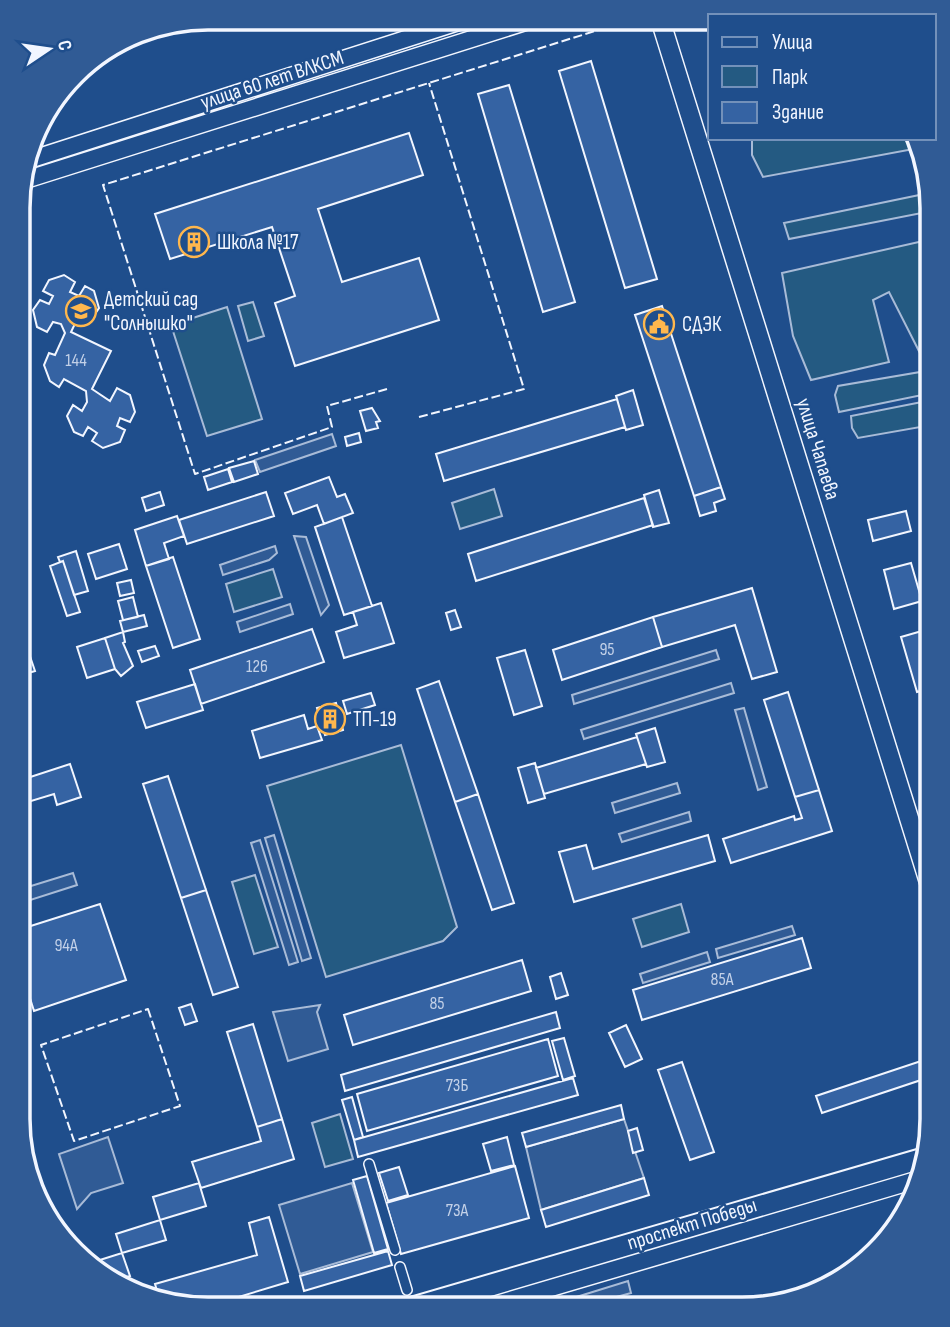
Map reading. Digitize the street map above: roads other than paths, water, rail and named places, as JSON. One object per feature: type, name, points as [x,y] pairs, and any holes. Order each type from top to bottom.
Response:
[{"type":"main road","name":"улица Чапаева","points":[[663,30],[920,853]]},
{"type":"street","name":"улица 60 лет ВЛКСМ","points":[[37,158],[434,30]]},
{"type":"street","name":"улица 60 лет ВЛКСМ","points":[[33,178],[503,30]]},
{"type":"street","points":[[369,1164],[395,1250]]},
{"type":"street","name":"проспект Победы","points":[[521,1297],[908,1182]]},
{"type":"street","points":[[400,1267],[407,1290]]},
{"type":"tram line","points":[[410,1297],[918,1149]]},
{"type":"place","name":"Школа №17","points":[[194,242]]},
{"type":"place","name":"Детский сад \"Солнышко\"","points":[[81,311]]},
{"type":"place","name":"СДЭК","points":[[659,324]]},
{"type":"place","name":"ТП-19","points":[[330,719]]}]
